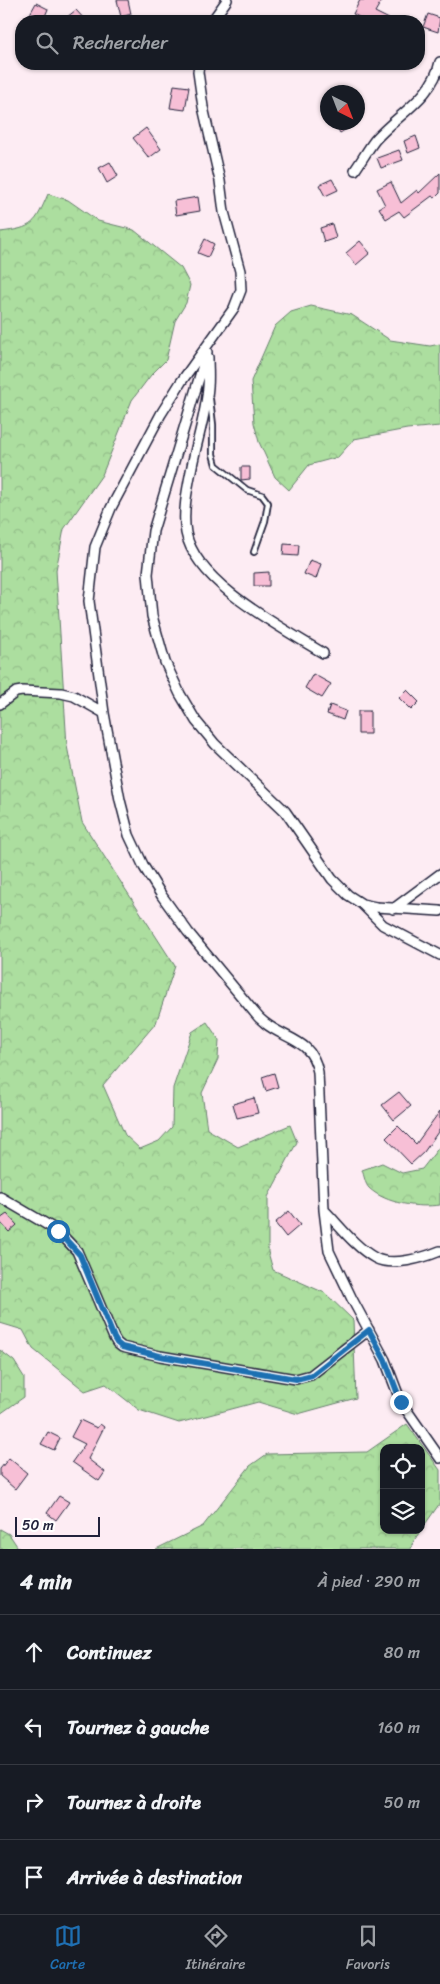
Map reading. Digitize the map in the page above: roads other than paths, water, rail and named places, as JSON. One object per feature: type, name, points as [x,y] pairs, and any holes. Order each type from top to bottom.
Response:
[{"type":"street","points":[[216,15],[227,0]]},
{"type":"street","points":[[355,170],[375,140],[428,89],[440,62]]},
{"type":"street","points":[[198,70],[203,107],[220,181],[224,212],[240,271],[241,290],[234,308],[161,414],[111,508],[95,548],[90,601],[104,713],[125,822],[144,867],[188,932],[254,1012],[265,1023],[299,1042],[312,1054],[316,1062],[324,1210],[329,1251],[387,1365],[401,1402],[440,1458]]},
{"type":"street","points":[[208,347],[208,388],[186,506],[186,533],[192,549],[206,569],[224,589],[252,609],[323,653]]},
{"type":"street","points":[[208,347],[152,531],[148,574],[152,616],[165,662],[180,694],[196,721],[215,744],[285,811],[332,879],[348,896],[362,904],[383,925],[440,955]]},
{"type":"street","points":[[0,704],[16,692],[22,690],[61,693],[74,696],[104,713]]},
{"type":"street","points":[[393,908],[440,874]]},
{"type":"street","points":[[362,904],[440,911]]},
{"type":"street","points":[[0,1197],[58,1231],[77,1251],[114,1338],[122,1347],[160,1356],[296,1379],[312,1375],[369,1330]]},
{"type":"street","points":[[324,1210],[361,1247],[376,1258],[386,1261],[397,1261],[440,1251]]},
{"type":"lane","points":[[208,388],[213,425],[213,454],[216,466],[247,490],[262,496],[268,503],[265,522],[254,552]]}]
